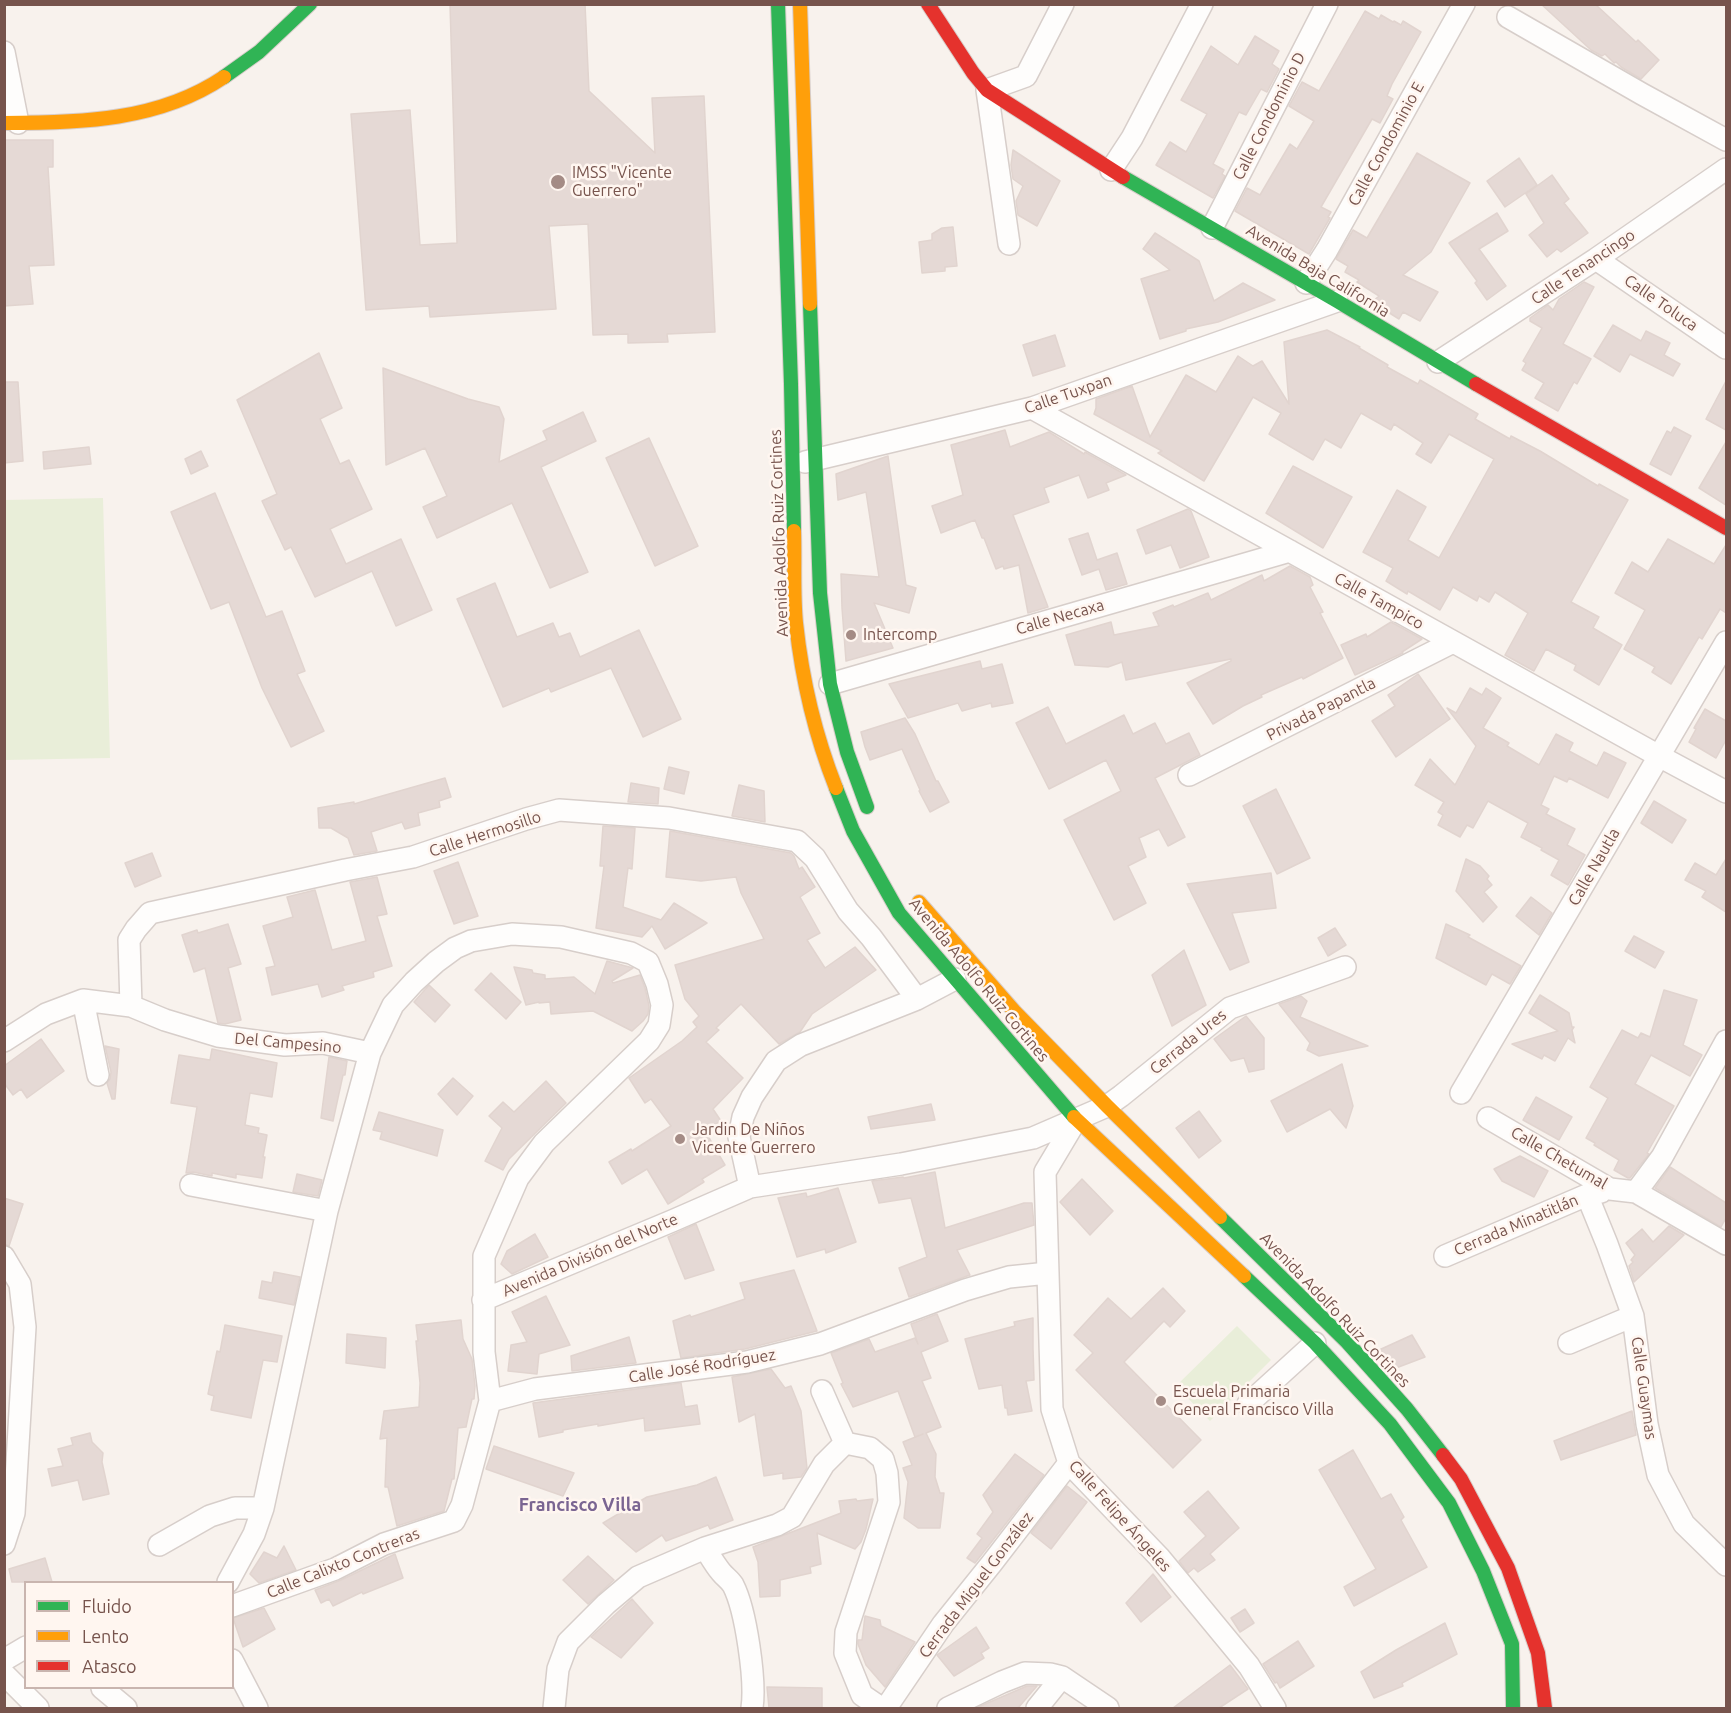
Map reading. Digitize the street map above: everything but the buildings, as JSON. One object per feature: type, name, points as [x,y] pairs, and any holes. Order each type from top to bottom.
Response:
[{"type":"main road","points":[[11,123],[62,123],[113,119],[157,109],[194,96],[237,69],[287,29],[310,4]]},
{"type":"main road","name":"Avenida Adolfo Ruiz Cortines","points":[[778,4],[796,621],[806,691],[825,761],[853,831],[899,913],[1076,1120],[1315,1343],[1390,1424],[1449,1503],[1483,1571],[1512,1644],[1513,1708]]},
{"type":"main road","points":[[800,4],[820,593],[830,684],[847,752],[873,822]]},
{"type":"main road","name":"Avenida Baja California","points":[[928,4],[973,73],[987,90],[1111,170],[1726,528]]},
{"type":"main road","name":"Avenida Adolfo Ruiz Cortines","points":[[912,891],[917,901],[1015,1012],[1107,1106],[1347,1342],[1407,1408],[1461,1479],[1508,1568],[1538,1653],[1545,1708]]},
{"type":"main road","points":[[997,1029],[1015,1012]]},
{"type":"street","points":[[1010,244],[987,90],[1026,76],[1063,4]]},
{"type":"street","points":[[1111,170],[1132,138],[1202,4]]},
{"type":"street","name":"Calle Condominio D","points":[[1212,228],[1326,4]]},
{"type":"street","name":"Calle Condominio E","points":[[1306,284],[1464,4]]},
{"type":"street","points":[[1508,17],[1726,140]]},
{"type":"street","points":[[4,52],[11,123]]},
{"type":"street","name":"Calle Tenancingo","points":[[1438,362],[1596,259],[1726,169]]},
{"type":"street","name":"Calle Toluca","points":[[1596,259],[1726,348]]},
{"type":"street","name":"Calle Tuxpan","points":[[792,464],[1032,408],[1337,301]]},
{"type":"street","name":"Calle Tampico","points":[[1032,408],[1726,792]]},
{"type":"street","name":"Calle Necaxa","points":[[830,684],[1290,551]]},
{"type":"street","name":"Privada Papantla","points":[[1189,775],[1453,642]]},
{"type":"street","name":"Calle Nautla","points":[[1461,1093],[1726,642]]},
{"type":"street","name":"Calle Hermosillo","points":[[131,1006],[129,940],[150,914],[413,857],[559,810],[669,818],[797,841],[815,858],[849,911],[917,999]]},
{"type":"street","name":"Avenida División del Norte","points":[[229,1581],[254,1534],[263,1508],[327,1211],[370,1053],[393,1005],[414,982],[455,948],[471,941],[513,934],[561,937],[631,953],[648,963],[657,984],[662,1005],[659,1025],[649,1041],[544,1143],[518,1178],[484,1256],[483,1300],[750,1187],[901,1164],[1033,1138],[1107,1106]]},
{"type":"street","name":"Cerrada Ures","points":[[1107,1106],[1230,1008],[1345,968]]},
{"type":"street","points":[[750,1187],[739,1137],[743,1117],[752,1097],[776,1061],[801,1045],[917,999],[955,980]]},
{"type":"street","points":[[82,1000],[98,1075]]},
{"type":"street","name":"Del Campesino","points":[[4,1041],[46,1014],[82,1000],[131,1006],[165,1020],[218,1036],[285,1045],[323,1043],[370,1053]]},
{"type":"street","points":[[1636,1191],[1662,1157],[1726,1041]]},
{"type":"street","name":"Calle Chetumal","points":[[1488,1118],[1610,1189],[1636,1191],[1726,1244]]},
{"type":"street","name":"Calle Felipe Ángeles","points":[[1076,1120],[1045,1172],[1052,1409],[1069,1463],[1159,1557],[1249,1666],[1275,1708]]},
{"type":"street","points":[[191,1185],[327,1211]]},
{"type":"street","name":"Cerrada Minatitlán","points":[[1445,1256],[1587,1195],[1610,1189]]},
{"type":"street","name":"Calle Guaymas","points":[[1587,1195],[1633,1316],[1647,1424],[1658,1475],[1683,1524],[1726,1565]]},
{"type":"street","points":[[4,1257],[20,1284],[25,1327],[14,1513],[4,1544]]},
{"type":"street","name":"Calle José Rodríguez","points":[[490,1401],[535,1389],[756,1360],[820,1344],[885,1319],[1009,1277],[1048,1273]]},
{"type":"street","points":[[483,1300],[484,1352],[490,1401]]},
{"type":"street","points":[[1569,1343],[1633,1316]]},
{"type":"street","points":[[1248,1404],[1315,1343]]},
{"type":"street","points":[[822,1391],[845,1443]]},
{"type":"street","name":"Calle Calixto Contreras","points":[[234,1605],[334,1569],[384,1544],[454,1521],[462,1505],[490,1401]]},
{"type":"street","points":[[554,1708],[558,1669],[568,1642],[606,1604],[638,1577],[705,1548],[777,1525],[792,1517],[824,1464],[845,1443]]},
{"type":"street","points":[[845,1443],[870,1448],[883,1459],[887,1473],[889,1502],[846,1632],[845,1653],[862,1695],[881,1708]]},
{"type":"street","name":"Cerrada Miguel González","points":[[886,1708],[943,1624],[1069,1463]]},
{"type":"street","points":[[159,1545],[210,1516],[235,1508],[263,1508]]},
{"type":"street","points":[[705,1548],[721,1572],[732,1583],[737,1594],[751,1667],[752,1708]]},
{"type":"street","points":[[4,1660],[24,1648]]},
{"type":"street","points":[[234,1664],[257,1708]]},
{"type":"street","points":[[948,1708],[1025,1673],[1062,1677],[1108,1708]]},
{"type":"street","points":[[4,1674],[38,1708]]},
{"type":"street","points":[[1037,1708],[1062,1677]]},
{"type":"street","points":[[103,1689],[126,1708]]},
{"type":"green space","points":[[103,498],[110,758],[5,760],[5,500]]},
{"type":"green space","points":[[1237,1326],[1271,1360],[1210,1421],[1176,1386]]},
{"type":"traffic: fast","points":[[224,77],[259,52],[310,4]]},
{"type":"traffic: fast","points":[[778,4],[794,531]]},
{"type":"traffic: fast","points":[[1123,177],[1476,384]]},
{"type":"traffic: fast","points":[[810,304],[820,593],[830,684],[847,752],[867,807]]},
{"type":"traffic: fast","points":[[836,788],[853,831],[899,913],[1074,1117]]},
{"type":"traffic: fast","points":[[1220,1217],[1347,1342],[1407,1409],[1443,1455]]},
{"type":"traffic: fast","points":[[1244,1276],[1315,1343],[1390,1424],[1449,1503],[1483,1571],[1512,1644],[1513,1708]]},
{"type":"traffic: slow","points":[[800,4],[810,304]]},
{"type":"traffic: slow","points":[[4,123],[90,120],[146,111],[199,92],[224,77]]},
{"type":"traffic: slow","points":[[794,531],[795,612],[802,665],[810,707],[836,788]]},
{"type":"traffic: slow","points":[[919,902],[1015,1012],[1220,1217]]},
{"type":"traffic: slow","points":[[1074,1117],[1244,1276]]},
{"type":"traffic: jam","points":[[928,4],[973,73],[987,90],[1123,177]]},
{"type":"traffic: jam","points":[[1476,384],[1726,528]]},
{"type":"traffic: jam","points":[[1443,1455],[1461,1479],[1508,1568],[1538,1653],[1545,1708]]},
{"type":"place","name":"IMSS \"Vicente Guerrero\"","points":[[558,182]]},
{"type":"place","name":"Intercomp","points":[[851,635]]},
{"type":"place","name":"Jardin De Niños Vicente Guerrero","points":[[680,1139]]},
{"type":"place","name":"Escuela Primaria General Francisco Villa","points":[[1161,1401]]},
{"type":"district","name":"Francisco Villa","points":[[580,1505]]}]
